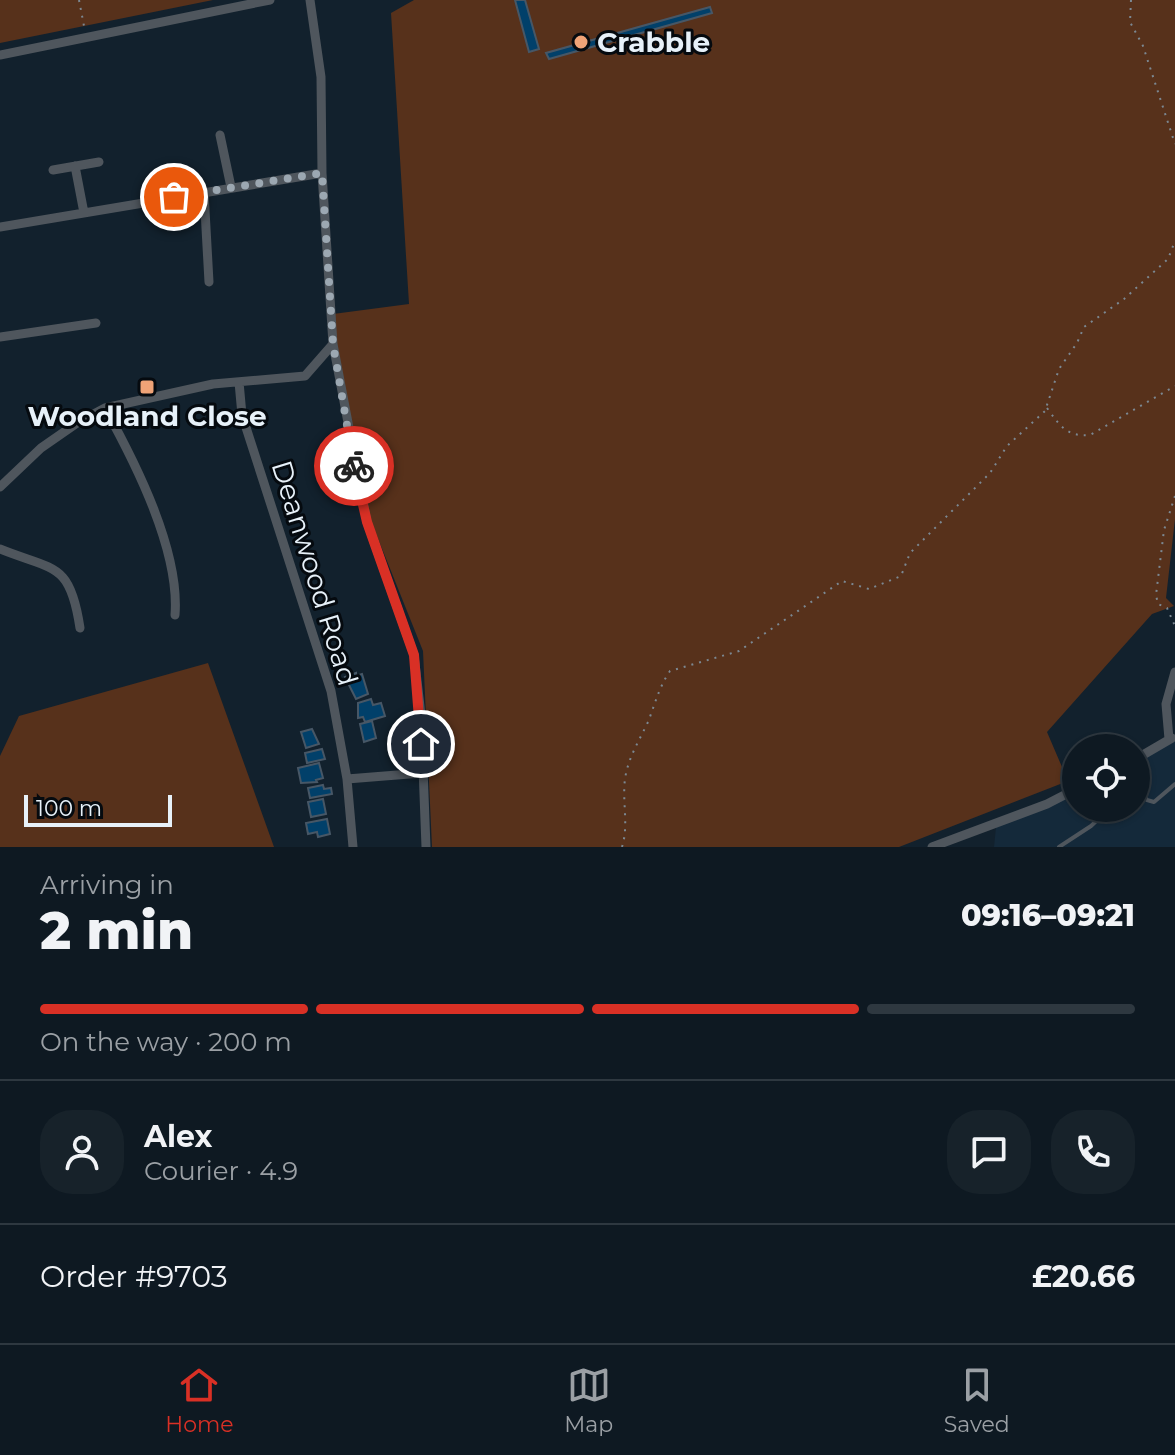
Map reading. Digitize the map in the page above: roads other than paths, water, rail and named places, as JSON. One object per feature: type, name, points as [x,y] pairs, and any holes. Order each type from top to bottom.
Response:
[{"type":"street","points":[[0,55],[270,0]]},
{"type":"street","points":[[310,0],[321,77],[322,173],[333,344],[367,522],[414,655],[421,715],[426,847]]},
{"type":"street","points":[[220,135],[231,187]]},
{"type":"street","points":[[53,170],[99,162]]},
{"type":"street","points":[[75,166],[84,213]]},
{"type":"street","points":[[0,227],[322,173]]},
{"type":"street","points":[[204,192],[209,282]]},
{"type":"street","points":[[0,337],[96,323]]},
{"type":"street","points":[[0,487],[41,448],[105,408],[213,384],[305,376],[333,344]]},
{"type":"street","name":"Deanwood Road","points":[[239,382],[242,415],[331,691],[347,779],[353,847]]},
{"type":"street","points":[[105,408],[139,469],[161,534],[176,596],[175,615]]},
{"type":"street","points":[[0,549],[36,560],[62,574],[75,596],[80,628]]},
{"type":"street","points":[[1150,751],[1172,738],[1166,704],[1175,672]]},
{"type":"street","points":[[347,779],[422,773]]},
{"type":"street","points":[[932,847],[1062,796]]},
{"type":"lane","points":[[1150,801],[1154,802],[1175,784]]},
{"type":"lane","points":[[1059,847],[1095,822]]},
{"type":"place","name":"Crabble","points":[[581,42]]},
{"type":"place","name":"Woodland Close","points":[[147,387]]}]
